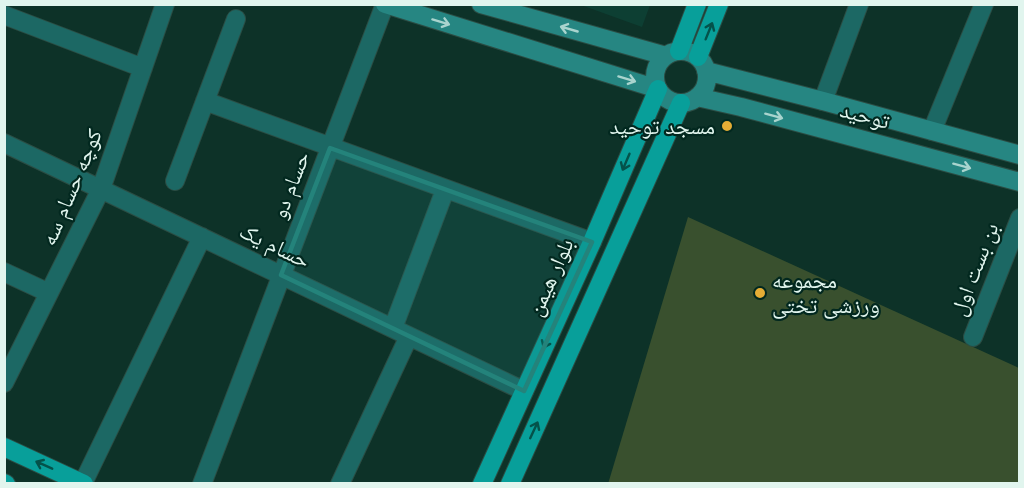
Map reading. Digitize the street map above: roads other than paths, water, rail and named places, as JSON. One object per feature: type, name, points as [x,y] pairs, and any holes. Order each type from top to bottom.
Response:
[{"type":"main road","points":[[673,53],[697,4]]},
{"type":"main road","points":[[702,64],[719,4]]},
{"type":"main road","name":"بلوار هیمن","points":[[482,483],[592,242],[658,89]]},
{"type":"main road","points":[[510,483],[615,253],[689,100]]},
{"type":"main road","points":[[4,447],[83,483]]},
{"type":"street","name":"کوچه حسام سه","points":[[4,383],[102,189],[165,4]]},
{"type":"street","points":[[385,4],[658,89]]},
{"type":"street","name":"حسام دو","points":[[202,483],[385,4]]},
{"type":"street","points":[[481,4],[673,53],[689,52],[702,64],[705,85],[689,100],[665,98],[658,89],[655,75],[657,67],[673,53]]},
{"type":"street","points":[[823,101],[859,4]]},
{"type":"street","points":[[932,131],[984,4]]},
{"type":"street","points":[[4,15],[143,68]]},
{"type":"street","points":[[175,181],[236,19]]},
{"type":"street","name":"توحید","points":[[702,64],[747,83],[823,101],[1020,155]]},
{"type":"street","points":[[741,107],[747,83]]},
{"type":"street","name":"توحید","points":[[689,100],[741,107],[1020,182]]},
{"type":"street","points":[[205,101],[592,242],[615,253]]},
{"type":"street","name":"حسام یک","points":[[4,143],[524,391]]},
{"type":"street","points":[[393,328],[445,190]]},
{"type":"street","name":"بن بست اول","points":[[973,337],[1020,218]]},
{"type":"street","points":[[83,483],[202,237]]},
{"type":"street","points":[[4,272],[50,293]]},
{"type":"street","points":[[340,483],[409,336]]},
{"type":"street","points":[[524,391],[548,401]]},
{"type":"place","name":"مسجد توحید","points":[[727,126]]},
{"type":"place","name":"مجموعه ورزشی تختی","points":[[760,293]]}]
